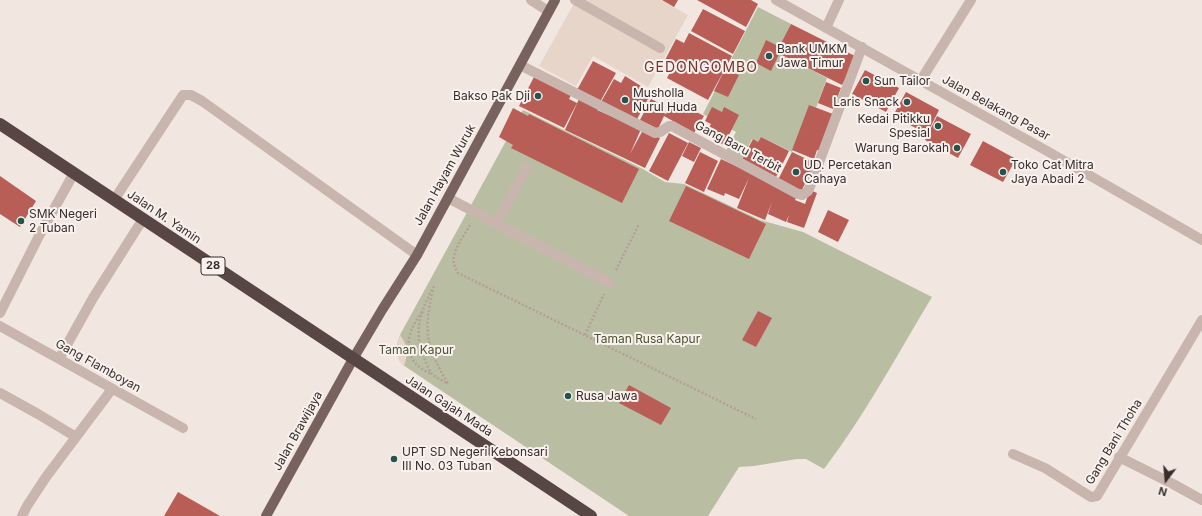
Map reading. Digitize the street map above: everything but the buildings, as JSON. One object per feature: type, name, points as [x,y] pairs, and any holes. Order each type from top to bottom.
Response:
[{"type":"highway","name":"Jalan M. Yamin","points":[[0,124],[353,359]]},
{"type":"highway","name":"Jalan Gajah Mada","points":[[353,359],[591,516]]},
{"type":"main road","name":"Jalan Hayam Wuruk","points":[[353,359],[417,255],[555,0]]},
{"type":"main road","name":"Jalan Brawijaya","points":[[269,515],[353,359]]},
{"type":"street","points":[[531,0],[548,11]]},
{"type":"street","points":[[575,0],[660,48]]},
{"type":"street","name":"Jalan Belakang Pasar","points":[[776,0],[922,80],[1202,240]]},
{"type":"street","points":[[826,28],[839,0]]},
{"type":"street","points":[[922,80],[971,0]]},
{"type":"street","name":"Gang Baru Terbit","points":[[520,65],[655,133],[672,126],[802,195],[808,191],[811,184],[862,47]]},
{"type":"street","points":[[114,200],[183,95],[191,95],[202,100],[417,255]]},
{"type":"street","points":[[496,223],[526,167]]},
{"type":"street","points":[[0,313],[39,236],[74,174]]},
{"type":"street","points":[[448,198],[610,283]]},
{"type":"street","points":[[59,359],[93,298],[143,219]]},
{"type":"street","name":"Gang Bani Thoha","points":[[1013,454],[1045,468],[1094,497],[1099,493],[1202,320]]},
{"type":"street","name":"Gang Flamboyan","points":[[0,326],[183,428]]},
{"type":"street","points":[[22,516],[46,477],[112,389]]},
{"type":"street","points":[[0,393],[38,414],[76,438]]},
{"type":"street","points":[[1119,458],[1202,500]]},
{"type":"path","points":[[477,213],[454,254],[453,262],[458,273],[756,419]]},
{"type":"path","points":[[423,310],[417,318],[410,335],[408,349],[417,366],[423,371],[448,384],[437,364],[427,330],[434,286],[423,310],[418,337],[420,347],[429,370],[433,375]]},
{"type":"path","points":[[408,349],[420,347]]},
{"type":"green space","points":[[758,7],[791,24],[780,45],[785,48],[782,55],[827,78],[816,108],[809,106],[792,152],[761,137],[758,142],[752,139],[742,160],[726,151],[736,132],[703,114]]},
{"type":"green space","name":"Taman Rusa Kapur","points":[[523,110],[641,168],[665,182],[684,184],[760,220],[803,232],[932,297],[867,406],[824,469],[806,459],[739,467],[708,516],[629,516],[403,365],[397,353],[401,333]]},
{"type":"shaded area","points":[[576,0],[661,0],[688,15],[648,87],[593,56],[576,86],[539,66]]},
{"type":"shaded area","points":[[400,335],[408,352],[404,366],[399,361],[396,351]]},
{"type":"place","name":"Bank UMKM Jawa Timur","points":[[769,56]]},
{"type":"place","name":"Sun Tailor","points":[[866,81]]},
{"type":"place","name":"Bakso Pak Dji","points":[[538,96]]},
{"type":"place","name":"Musholla Nurul Huda","points":[[625,100]]},
{"type":"place","name":"Laris Snack","points":[[907,102]]},
{"type":"place","name":"Kedai Pitikku Spesial","points":[[938,126]]},
{"type":"place","name":"Warung Barokah","points":[[957,148]]},
{"type":"place","name":"UD. Percetakan Cahaya","points":[[796,172]]},
{"type":"place","name":"Toko Cat Mitra Jaya Abadi 2","points":[[1003,172]]},
{"type":"place","name":"SMK Negeri 2 Tuban","points":[[21,221]]},
{"type":"place","name":"Rusa Jawa","points":[[568,396]]},
{"type":"place","name":"UPT SD Negeri Kebonsari III No. 03 Tuban","points":[[394,459]]},
{"type":"district","name":"GEDONGOMBO","points":[[701,68]]},
{"type":"park label","name":"Taman Kapur","points":[[416,350]]}]
